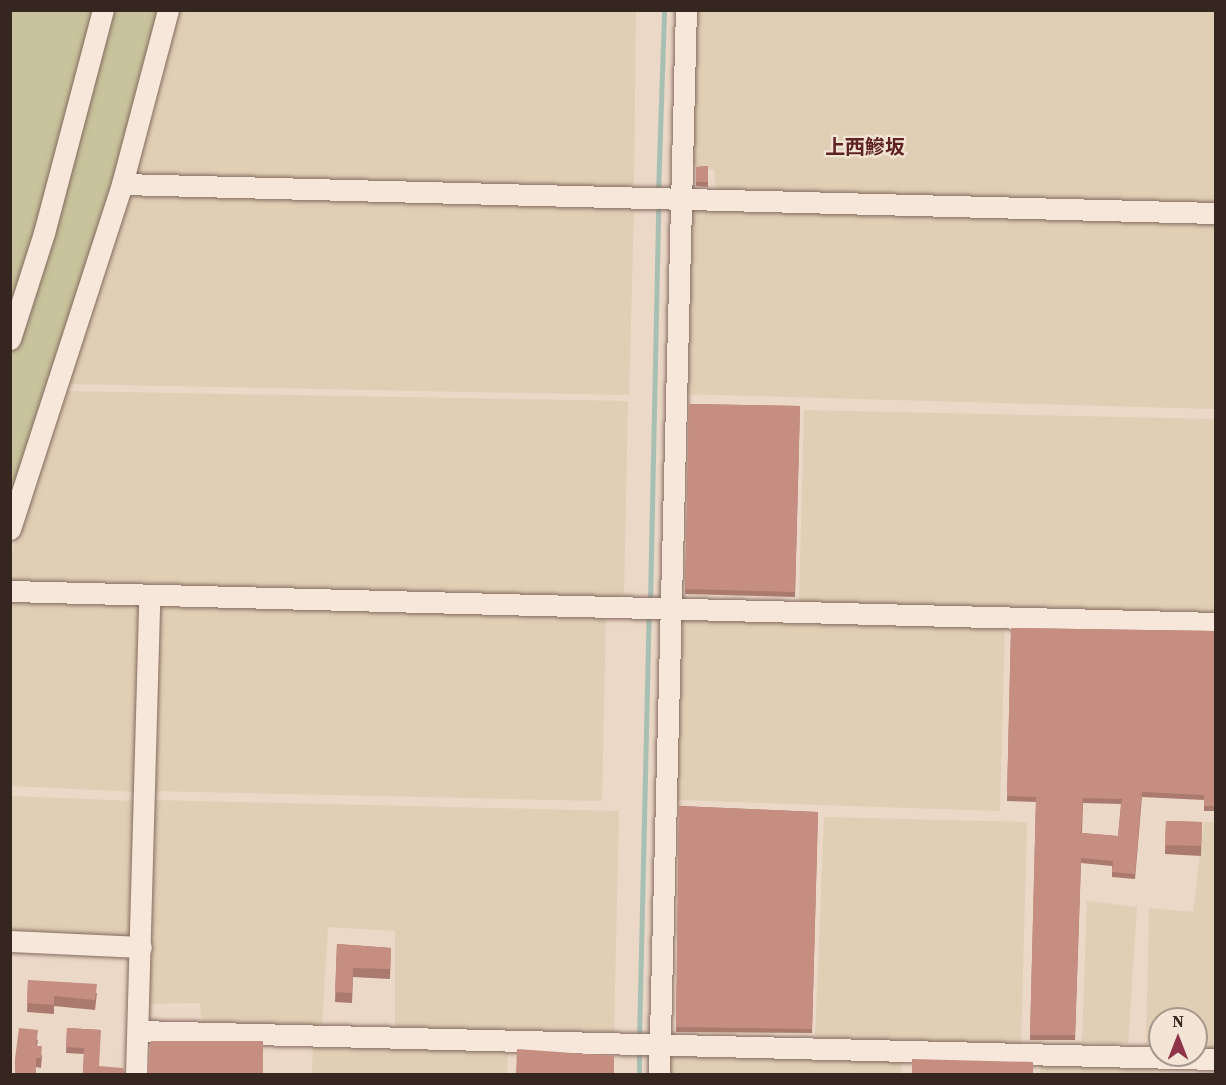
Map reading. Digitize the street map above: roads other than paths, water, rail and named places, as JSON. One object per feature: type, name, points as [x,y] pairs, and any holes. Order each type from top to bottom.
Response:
[{"type":"street","points":[[10,339],[44,233],[103,10]]},
{"type":"street","points":[[10,529],[122,184],[168,10]]},
{"type":"street","points":[[659,1074],[645,1044],[667,200],[686,10]]},
{"type":"street","points":[[122,184],[1215,213]]},
{"type":"street","points":[[10,591],[1215,623]]},
{"type":"street","points":[[136,1074],[139,1031],[149,595]]},
{"type":"street","points":[[10,941],[141,947]]},
{"type":"street","points":[[139,1031],[1215,1059]]},
{"type":"waterway","points":[[658,194],[664,10]]},
{"type":"waterway","points":[[650,602],[658,205]]},
{"type":"waterway","points":[[639,1040],[649,613]]},
{"type":"waterway","points":[[639,1051],[639,1074]]},
{"type":"district","name":"上西鰺坂","points":[[865,147]]}]
